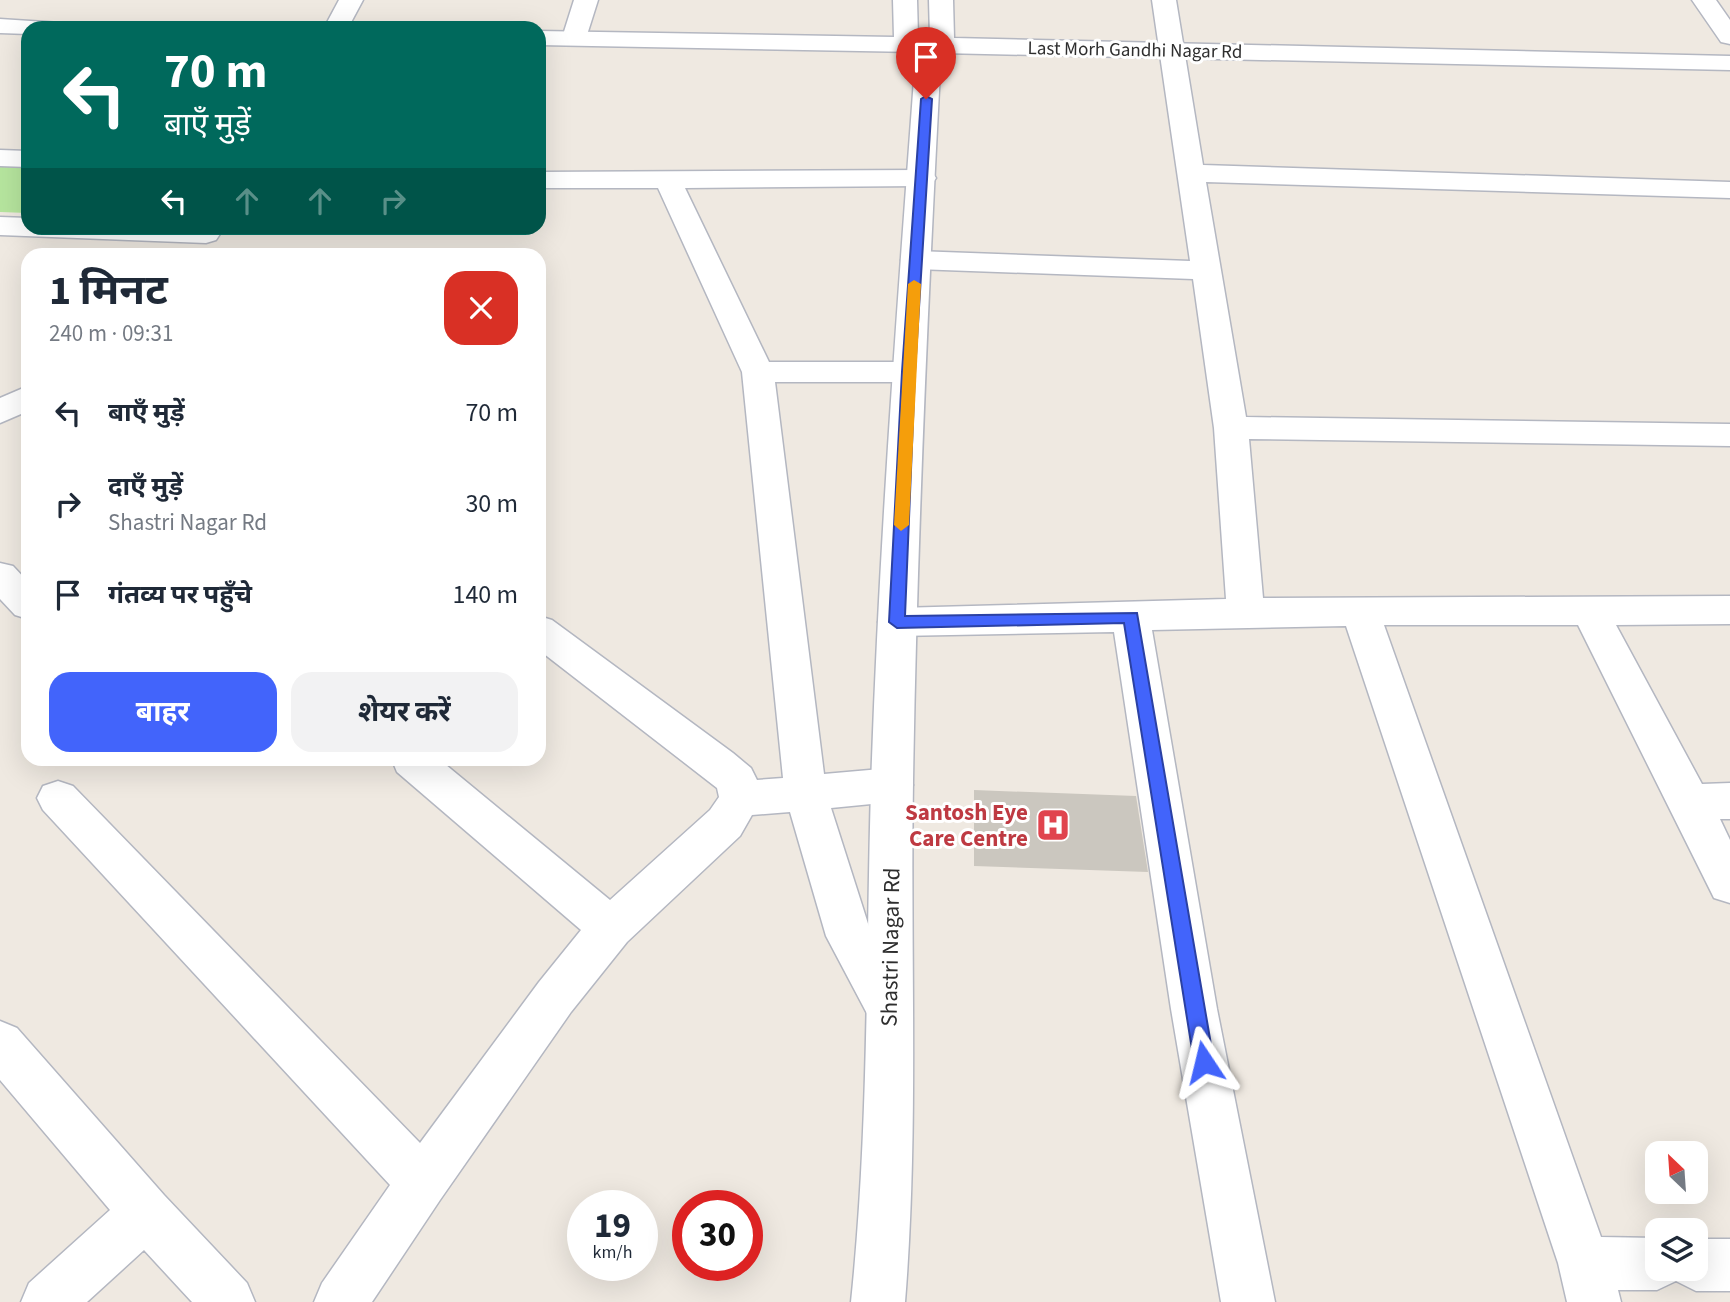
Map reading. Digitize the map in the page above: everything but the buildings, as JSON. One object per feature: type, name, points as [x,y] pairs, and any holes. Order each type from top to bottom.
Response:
[{"type":"street","points":[[340,21],[351,0]]},
{"type":"street","points":[[574,38],[586,0]]},
{"type":"street","points":[[905,0],[926,46]]},
{"type":"street","points":[[926,46],[941,0]]},
{"type":"street","points":[[1164,0],[1231,428],[1246,612]]},
{"type":"street","points":[[1704,0],[1730,37]]},
{"type":"street","points":[[0,26],[21,27]]},
{"type":"street","name":"Last Morh Gandhi Nagar Rd","points":[[546,38],[1171,48],[1730,63]]},
{"type":"street","name":"Shastri Nagar Rd","points":[[878,1302],[887,1205],[892,785],[897,622],[908,372],[922,178],[926,46]]},
{"type":"street","points":[[0,158],[21,159]]},
{"type":"street","points":[[1190,173],[1730,190]]},
{"type":"street","points":[[546,180],[922,178]]},
{"type":"street","points":[[668,180],[758,372],[806,794],[849,936],[889,1008]]},
{"type":"street","points":[[0,226],[21,227]]},
{"type":"street","points":[[141,235],[204,239]]},
{"type":"street","points":[[916,260],[1206,271]]},
{"type":"street","points":[[758,372],[908,372]]},
{"type":"street","points":[[0,412],[21,401]]},
{"type":"street","points":[[1231,428],[1730,435]]},
{"type":"street","points":[[0,576],[21,598]]},
{"type":"street","points":[[897,622],[1246,612],[1361,614],[1730,610]]},
{"type":"street","points":[[1590,611],[1710,801],[1730,884]]},
{"type":"street","points":[[1361,614],[1589,1282],[1645,1267]]},
{"type":"street","points":[[1131,617],[1194,1009],[1248,1302]]},
{"type":"street","points":[[341,1302],[422,1182],[555,997],[611,928],[725,823],[740,799],[736,780],[727,772],[546,635]]},
{"type":"street","points":[[419,766],[611,928]]},
{"type":"street","points":[[740,799],[892,785]]},
{"type":"street","points":[[58,798],[422,1182]]},
{"type":"street","points":[[0,1044],[146,1213],[228,1302]]},
{"type":"street","points":[[48,1302],[146,1213]]},
{"type":"street","points":[[1708,1265],[1730,1265]]},
{"type":"green space","points":[[0,165],[21,166],[21,213],[0,212]]},
{"type":"slow traffic","points":[[901,525],[914,284]]},
{"type":"place","name":"Santosh Eye Care Centre","points":[[1053,825]]},
{"type":"route","points":[[926,99],[908,372],[897,622],[1131,617],[1204,1062]]}]
